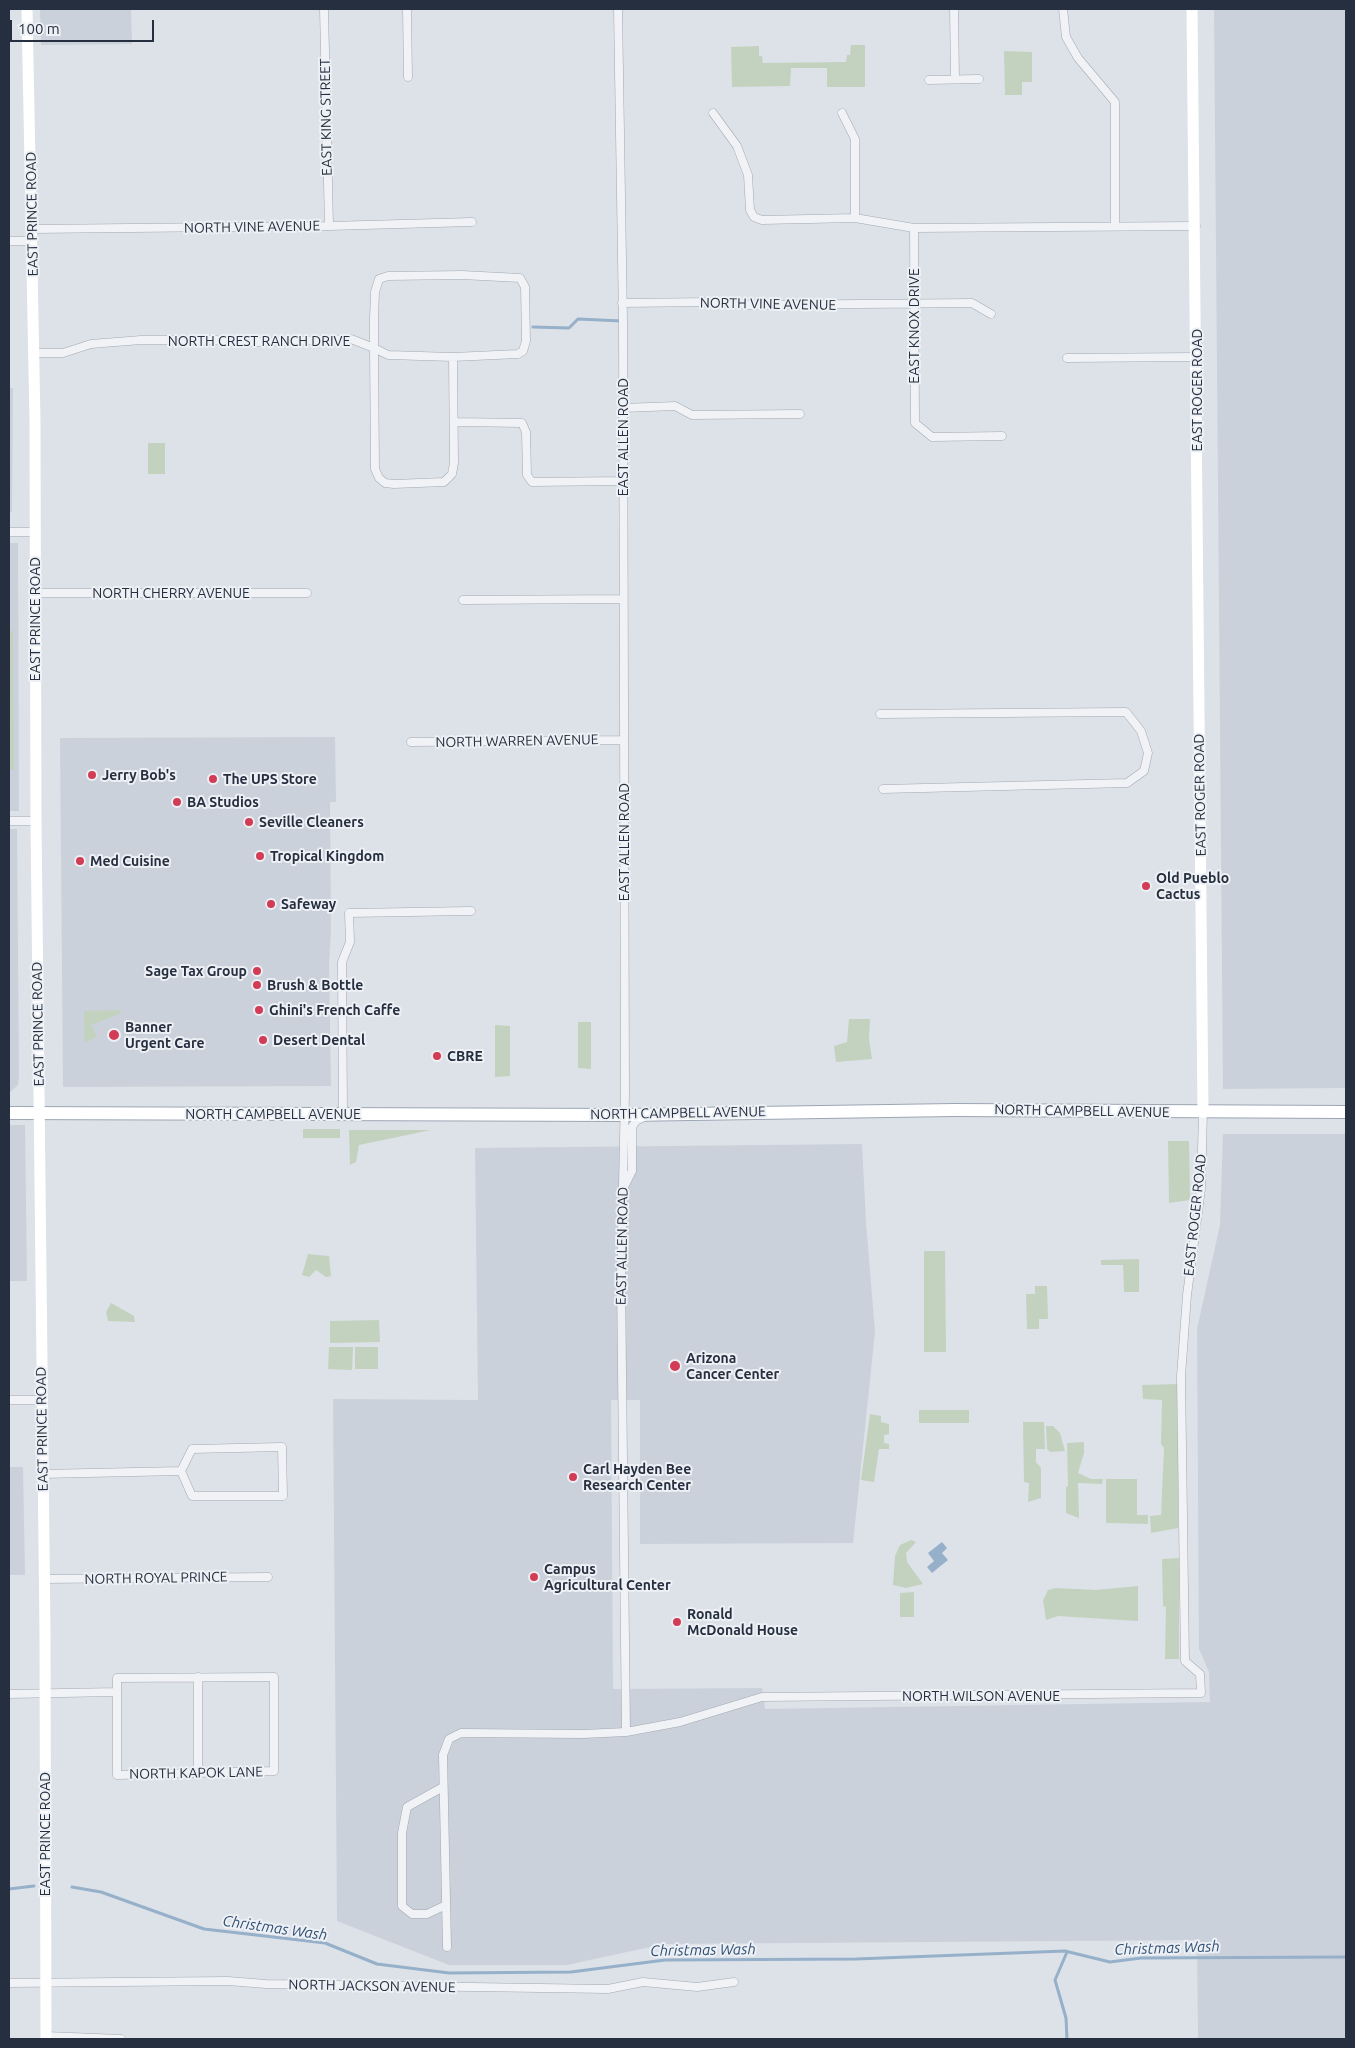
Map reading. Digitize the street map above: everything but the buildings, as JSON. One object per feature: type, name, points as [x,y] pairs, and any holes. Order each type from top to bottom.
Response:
[{"type":"main road","name":"EAST PRINCE ROAD","points":[[27,9],[34,353],[34,594],[45,1694],[46,2038]]},
{"type":"main road","name":"EAST ROGER ROAD","points":[[1192,9],[1196,226],[1203,1112]]},
{"type":"main road","name":"NORTH CAMPBELL AVENUE","points":[[9,1113],[625,1115],[954,1110],[1346,1112]]},
{"type":"street","name":"EAST KING STREET","points":[[324,9],[328,226]]},
{"type":"street","points":[[407,9],[408,77]]},
{"type":"street","name":"EAST ALLEN ROAD","points":[[618,9],[623,408],[625,1115],[621,1279],[626,1732]]},
{"type":"street","points":[[954,9],[955,79]]},
{"type":"street","points":[[1063,9],[1066,37],[1078,58],[1115,102],[1115,226]]},
{"type":"street","points":[[929,80],[978,79]]},
{"type":"street","points":[[713,113],[737,146],[748,175],[750,210],[754,217],[762,220],[855,218],[914,228],[1034,228],[1054,225],[1196,226]]},
{"type":"street","points":[[842,113],[855,138],[855,218]]},
{"type":"street","name":"NORTH VINE AVENUE","points":[[9,241],[32,235],[472,222]]},
{"type":"street","name":"EAST KNOX DRIVE","points":[[914,228],[915,423],[932,437],[1002,436]]},
{"type":"street","name":"NORTH CREST RANCH DRIVE","points":[[34,353],[63,353],[91,344],[141,340],[216,340],[235,343],[351,339],[388,355],[453,357],[518,354],[523,351],[526,341],[525,287],[520,278],[462,275],[384,277],[379,279],[375,292],[374,348]]},
{"type":"street","name":"NORTH VINE AVENUE","points":[[622,303],[711,302],[748,305],[972,304],[991,314]]},
{"type":"street","points":[[374,348],[375,469],[379,478],[385,483],[444,482],[449,480],[454,467],[453,357]]},
{"type":"street","points":[[1068,358],[1196,357]]},
{"type":"street","points":[[623,408],[676,406],[692,415],[800,414]]},
{"type":"street","points":[[454,422],[522,423],[526,432],[527,475],[532,482],[623,481]]},
{"type":"street","points":[[9,532],[34,532]]},
{"type":"street","name":"NORTH CHERRY AVENUE","points":[[34,594],[307,592]]},
{"type":"street","points":[[463,600],[623,599]]},
{"type":"street","points":[[880,714],[1126,712],[1141,731],[1148,753],[1144,771],[1127,783],[883,789]]},
{"type":"street","name":"NORTH WARREN AVENUE","points":[[411,742],[624,740]]},
{"type":"street","points":[[9,821],[36,821]]},
{"type":"street","points":[[343,1114],[342,962],[350,942],[349,913],[471,911]]},
{"type":"street","name":"EAST ROGER ROAD","points":[[1201,1693],[1200,1674],[1185,1661],[1181,1376],[1187,1295],[1201,1189],[1203,1112]]},
{"type":"street","points":[[624,1185],[632,1171],[632,1127],[636,1121],[655,1114]]},
{"type":"street","points":[[9,1400],[41,1400]]},
{"type":"street","points":[[282,1447],[282,1496],[192,1496],[181,1471],[192,1449],[282,1447]]},
{"type":"street","points":[[42,1474],[181,1471]]},
{"type":"street","name":"NORTH ROYAL PRINCE","points":[[44,1579],[268,1577]]},
{"type":"street","points":[[9,1694],[117,1692],[117,1678],[198,1677],[198,1773]]},
{"type":"street","name":"NORTH KAPOK LANE","points":[[117,1692],[117,1775],[274,1772],[274,1677],[198,1677]]},
{"type":"street","name":"NORTH WILSON AVENUE","points":[[447,1947],[443,1755],[449,1739],[461,1733],[583,1734],[626,1732],[680,1722],[762,1698],[1201,1693]]},
{"type":"street","points":[[443,1787],[407,1807],[402,1833],[402,1906],[412,1914],[427,1914],[446,1905]]},
{"type":"street","name":"NORTH JACKSON AVENUE","points":[[9,1983],[228,1981],[266,1984],[608,1989],[643,1982],[697,1987],[734,1982]]},
{"type":"street","points":[[46,2038],[121,2039]]},
{"type":"shaded area","points":[[40,9],[131,9],[132,44],[41,45]]},
{"type":"shaded area","points":[[1214,9],[1346,9],[1346,1088],[1223,1089]]},
{"type":"shaded area","points":[[9,388],[13,388],[12,512],[9,513]]},
{"type":"shaded area","points":[[9,543],[18,543],[19,811],[9,811]]},
{"type":"shaded area","points":[[335,737],[336,802],[330,802],[331,931],[329,963],[331,1086],[63,1087],[60,738]]},
{"type":"shaded area","points":[[9,829],[17,829],[19,1077],[18,1085],[9,1093]]},
{"type":"shaded area","points":[[9,1125],[25,1125],[27,1281],[9,1281]]},
{"type":"shaded area","name":"Campus Agricultural Center","points":[[1223,1134],[1346,1134],[1346,2039],[1198,2039],[1197,1940],[664,1944],[567,1965],[449,1965],[337,1921],[333,1399],[478,1400],[475,1148],[862,1144],[875,1332],[853,1543],[640,1544],[640,1400],[611,1400],[613,1689],[762,1688],[765,1709],[1210,1702],[1209,1672],[1199,1649],[1197,1329],[1220,1225]]},
{"type":"shaded area","points":[[9,1467],[23,1467],[25,1575],[9,1575]]},
{"type":"green space","points":[[851,45],[865,45],[865,87],[827,87],[827,68],[791,68],[790,86],[732,87],[731,47],[759,46],[759,56],[762,56],[763,63],[846,62],[847,55],[850,55]]},
{"type":"green space","points":[[1004,51],[1032,52],[1032,82],[1022,82],[1022,95],[1005,95]]},
{"type":"green space","points":[[148,443],[165,443],[165,474],[148,474]]},
{"type":"green space","points":[[9,631],[13,631],[14,770],[9,770]]},
{"type":"green space","points":[[119,1010],[121,1012],[117,1015],[91,1025],[97,1037],[84,1043],[84,1011]]},
{"type":"green space","points":[[849,1019],[870,1019],[869,1039],[872,1059],[836,1062],[834,1046],[847,1042]]},
{"type":"green space","points":[[578,1022],[591,1022],[591,1069],[578,1068]]},
{"type":"green space","points":[[495,1025],[510,1026],[510,1076],[495,1077]]},
{"type":"green space","points":[[303,1129],[340,1129],[340,1138],[303,1138]]},
{"type":"green space","points":[[349,1130],[431,1130],[359,1145],[356,1162],[350,1165]]},
{"type":"green space","points":[[1168,1141],[1189,1141],[1190,1200],[1169,1203]]},
{"type":"green space","points":[[924,1251],[945,1251],[946,1352],[924,1352]]},
{"type":"green space","points":[[308,1254],[329,1256],[331,1276],[326,1277],[316,1270],[309,1277],[302,1275]]},
{"type":"green space","points":[[1139,1259],[1139,1292],[1124,1292],[1123,1265],[1101,1265],[1101,1260]]},
{"type":"green space","points":[[1035,1286],[1047,1286],[1048,1319],[1039,1319],[1039,1329],[1027,1329],[1026,1294],[1035,1294]]},
{"type":"green space","points":[[111,1303],[134,1316],[135,1322],[108,1321],[106,1312]]},
{"type":"green space","points":[[379,1320],[380,1342],[330,1343],[330,1321]]},
{"type":"green space","points":[[329,1347],[353,1347],[352,1370],[328,1369]]},
{"type":"green space","points":[[355,1347],[378,1347],[378,1369],[355,1369]]},
{"type":"green space","points":[[1178,1384],[1178,1528],[1151,1533],[1150,1516],[1161,1515],[1164,1448],[1161,1444],[1162,1400],[1143,1399],[1142,1385]]},
{"type":"green space","points":[[919,1410],[969,1410],[969,1423],[919,1423]]},
{"type":"green space","points":[[870,1414],[881,1416],[881,1422],[889,1424],[889,1434],[884,1435],[884,1443],[889,1444],[889,1449],[879,1449],[874,1482],[861,1480]]},
{"type":"green space","points":[[1023,1422],[1044,1422],[1045,1449],[1036,1449],[1036,1462],[1041,1468],[1041,1498],[1028,1502],[1029,1483],[1024,1482]]},
{"type":"green space","points":[[1046,1426],[1053,1426],[1060,1433],[1065,1451],[1050,1452],[1047,1449]]},
{"type":"green space","points":[[1084,1442],[1084,1453],[1078,1473],[1091,1479],[1103,1479],[1102,1484],[1078,1483],[1079,1518],[1066,1513],[1066,1487],[1068,1486],[1067,1443]]},
{"type":"green space","points":[[1106,1479],[1137,1479],[1137,1515],[1148,1515],[1148,1524],[1106,1523]]},
{"type":"green space","points":[[911,1540],[916,1542],[906,1553],[907,1562],[923,1584],[906,1588],[893,1585],[895,1556],[900,1545]]},
{"type":"green space","points":[[1179,1558],[1179,1659],[1165,1659],[1166,1607],[1163,1606],[1162,1559]]},
{"type":"green space","points":[[1138,1586],[1138,1621],[1058,1616],[1046,1620],[1043,1600],[1048,1590],[1056,1588],[1096,1590]]},
{"type":"green space","points":[[914,1592],[914,1617],[900,1617],[900,1593]]},
{"type":"water","points":[[942,1542],[947,1548],[942,1553],[948,1560],[932,1573],[927,1567],[934,1561],[928,1553]]},
{"type":"waterway","points":[[533,327],[569,328],[578,319],[622,321]]},
{"type":"waterway","name":"Christmas Wash","points":[[9,1889],[34,1886]]},
{"type":"waterway","name":"Christmas Wash","points":[[72,1887],[101,1892],[204,1929],[325,1943],[377,1964],[449,1973],[571,1972],[665,1960],[856,1959],[1065,1951],[1110,1962],[1141,1958],[1346,1957]]},
{"type":"waterway","points":[[1067,1952],[1055,1980],[1066,2018],[1067,2039]]},
{"type":"place","name":"Jerry Bob's","points":[[92,775]]},
{"type":"place","name":"The UPS Store","points":[[213,779]]},
{"type":"place","name":"BA Studios","points":[[177,802]]},
{"type":"place","name":"Seville Cleaners","points":[[249,822]]},
{"type":"place","name":"Tropical Kingdom","points":[[260,856]]},
{"type":"place","name":"Med Cuisine","points":[[80,861]]},
{"type":"place","name":"Old Pueblo Cactus","points":[[1146,886]]},
{"type":"place","name":"Safeway","points":[[271,904]]},
{"type":"place","name":"Sage Tax Group","points":[[257,971]]},
{"type":"place","name":"Brush & Bottle","points":[[257,985]]},
{"type":"place","name":"Ghini's French Caffe","points":[[259,1010]]},
{"type":"place","name":"Banner Urgent Care","points":[[114,1035]]},
{"type":"place","name":"Desert Dental","points":[[263,1040]]},
{"type":"place","name":"CBRE","points":[[437,1056]]},
{"type":"place","name":"Arizona Cancer Center","points":[[675,1366]]},
{"type":"place","name":"Carl Hayden Bee Research Center","points":[[573,1477]]},
{"type":"place","name":"Campus Agricultural Center","points":[[534,1577]]},
{"type":"place","name":"Ronald McDonald House","points":[[677,1622]]}]
